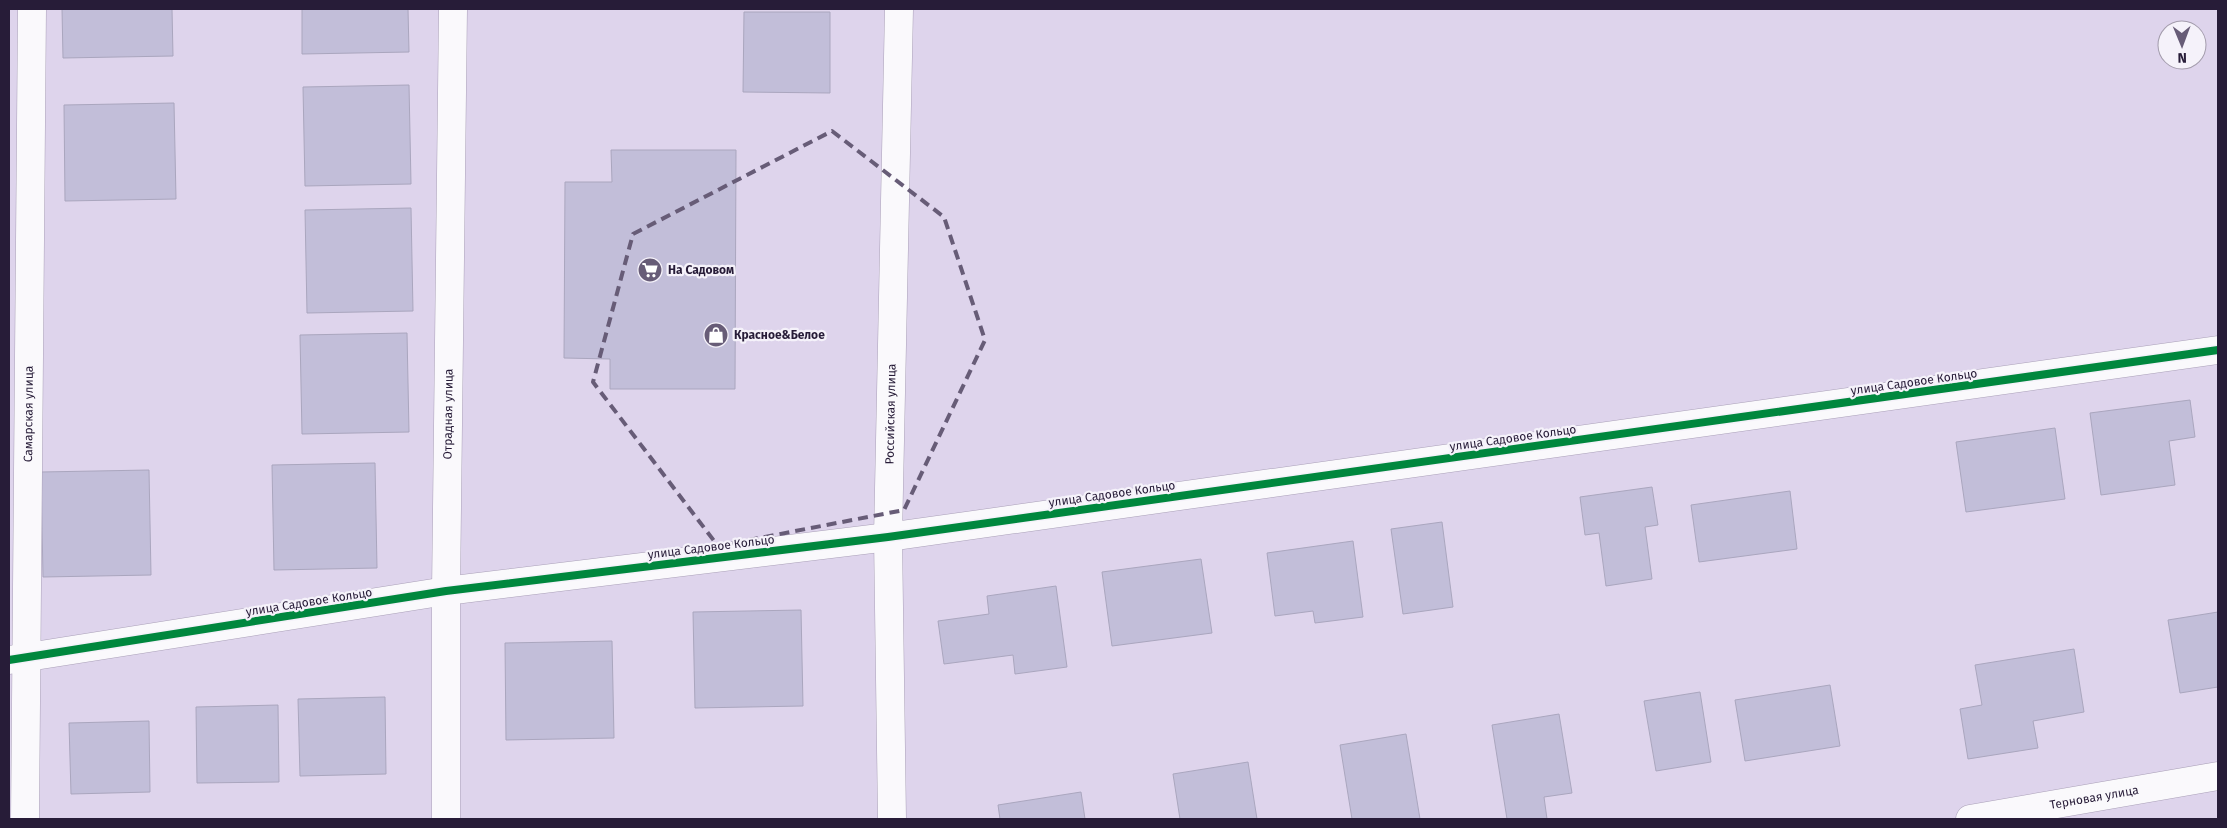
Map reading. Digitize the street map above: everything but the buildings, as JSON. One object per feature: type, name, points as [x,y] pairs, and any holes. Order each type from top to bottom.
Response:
[{"type":"street","name":"Самарская улица","points":[[25,819],[18,659],[32,9]]},
{"type":"street","name":"Отрадная улица","points":[[446,819],[446,591],[454,9]]},
{"type":"street","name":"Российская улица","points":[[892,819],[888,537],[899,9]]},
{"type":"street","name":"улица Садовое Кольцо","points":[[18,659],[446,591],[888,537],[2218,350]]},
{"type":"street","name":"Терновая улица","points":[[1970,819],[2218,776]]},
{"type":"highlighted area","points":[[832,131],[944,217],[985,340],[904,510],[718,546],[593,382],[633,234]]},
{"type":"cycle path","points":[[9,660],[446,591],[888,537],[2218,350]]},
{"type":"place","name":"На Садовом","points":[[650,270]]},
{"type":"place","name":"Красное&Белое","points":[[716,335]]}]
